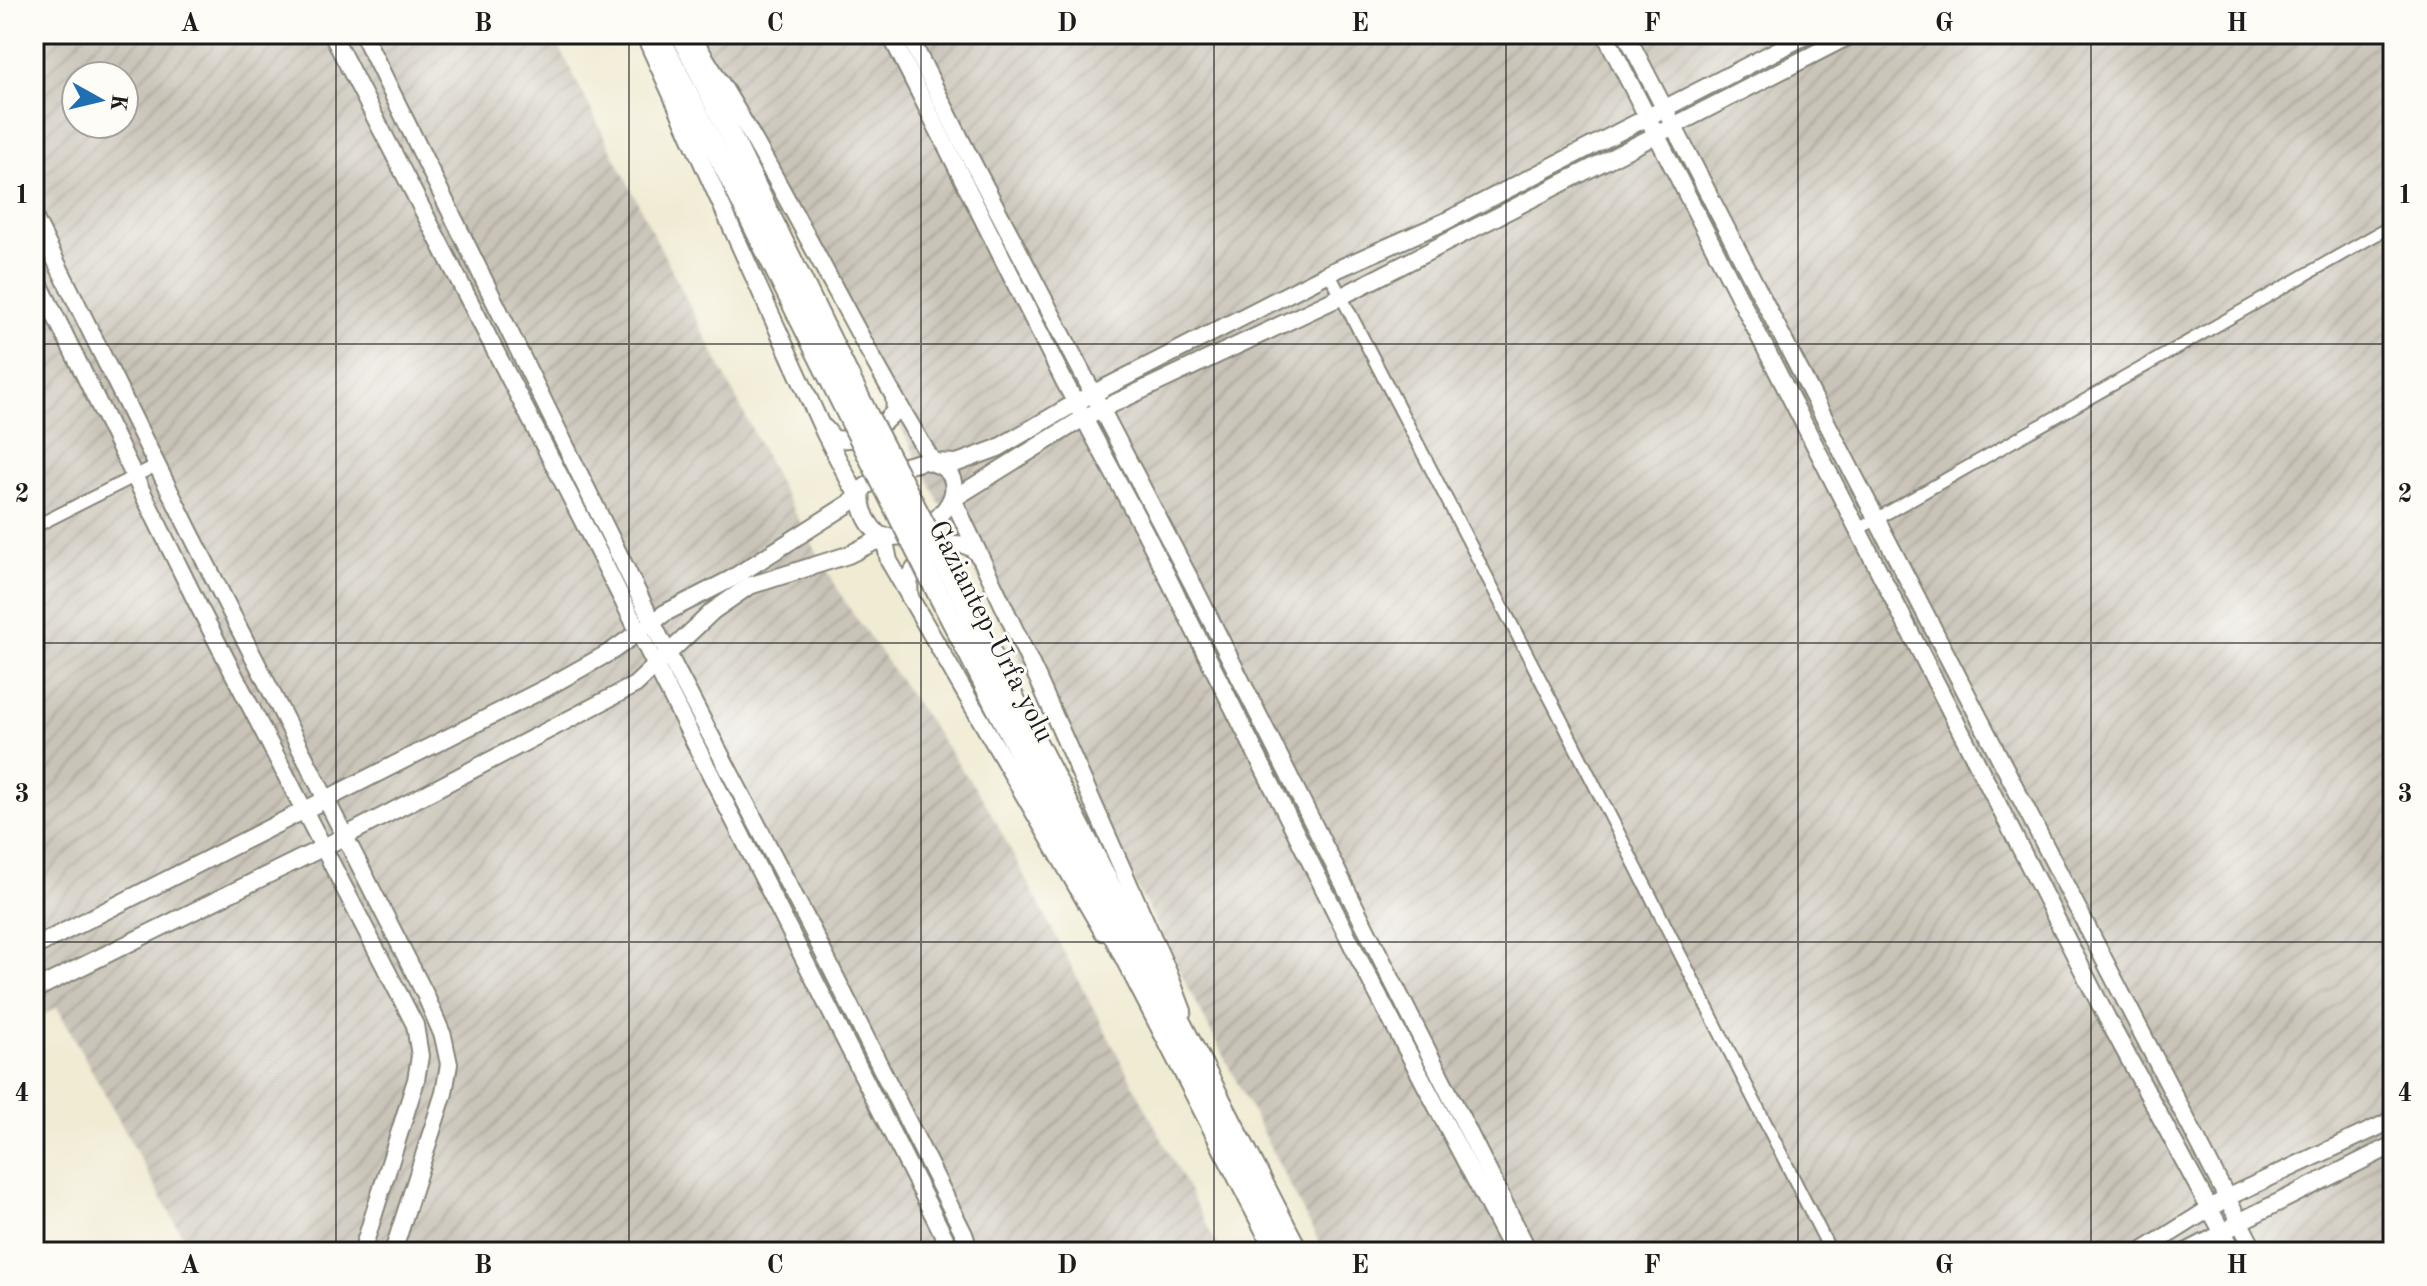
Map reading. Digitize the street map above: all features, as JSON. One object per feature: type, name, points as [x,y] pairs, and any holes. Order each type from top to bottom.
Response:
[{"type":"highway","name":"Gaziantep-Urfa yolu","points":[[658,34],[940,576],[1201,1063],[1298,1252]]},
{"type":"highway","name":"Gaziantep-Urfa yolu","points":[[681,34],[860,420]]},
{"type":"highway","name":"Gaziantep-Urfa yolu","points":[[940,576],[1136,978],[1277,1252]]},
{"type":"street","points":[[332,34],[639,632],[662,660],[808,922],[964,1234],[970,1252]]},
{"type":"street","points":[[363,34],[654,622],[662,660],[952,1252]]},
{"type":"street","points":[[644,34],[819,420],[852,486],[861,496]]},
{"type":"street","points":[[690,34],[758,144],[894,396],[933,462],[949,475],[954,486],[953,499],[1169,974],[1201,1063]]},
{"type":"street","points":[[890,34],[1356,953],[1513,1252]]},
{"type":"street","points":[[908,34],[1098,401],[1529,1252]]},
{"type":"street","points":[[1605,34],[2107,1018],[2233,1252]]},
{"type":"street","points":[[1626,34],[2255,1252]]},
{"type":"street","points":[[1136,978],[1078,892],[889,561],[884,537],[873,529],[864,512],[862,489],[890,470],[914,462],[957,463],[1081,410],[1329,273],[1444,222],[1809,34]]},
{"type":"street","points":[[1098,401],[1342,296],[1853,34]]},
{"type":"street","points":[[34,217],[425,994],[443,1036],[449,1064],[444,1093],[393,1252]]},
{"type":"street","points":[[1857,530],[2393,225]]},
{"type":"street","points":[[34,273],[322,848],[415,1025],[420,1056],[416,1080],[362,1252]]},
{"type":"street","points":[[1329,273],[1562,721],[1831,1252]]},
{"type":"street","points":[[819,420],[834,439],[864,436],[895,411],[894,396]]},
{"type":"street","points":[[34,990],[346,836],[635,685],[713,611],[749,586],[848,555],[884,537],[917,532],[939,519],[953,499],[1081,410]]},
{"type":"street","points":[[34,527],[157,465]]},
{"type":"street","points":[[34,947],[546,688],[731,579],[861,496]]},
{"type":"street","points":[[911,600],[908,585],[912,573],[933,552],[958,545],[970,547],[982,558]]},
{"type":"street","points":[[2141,1252],[2228,1197],[2393,1120]]},
{"type":"street","points":[[2186,1252],[2393,1145]]},
{"type":"shaded area","points":[[34,34],[553,34],[784,493],[845,602],[987,805],[1221,1252],[191,1252],[57,1007],[34,1020]]},
{"type":"shaded area","points":[[699,34],[2393,34],[2393,1252],[1324,1252]]}]
